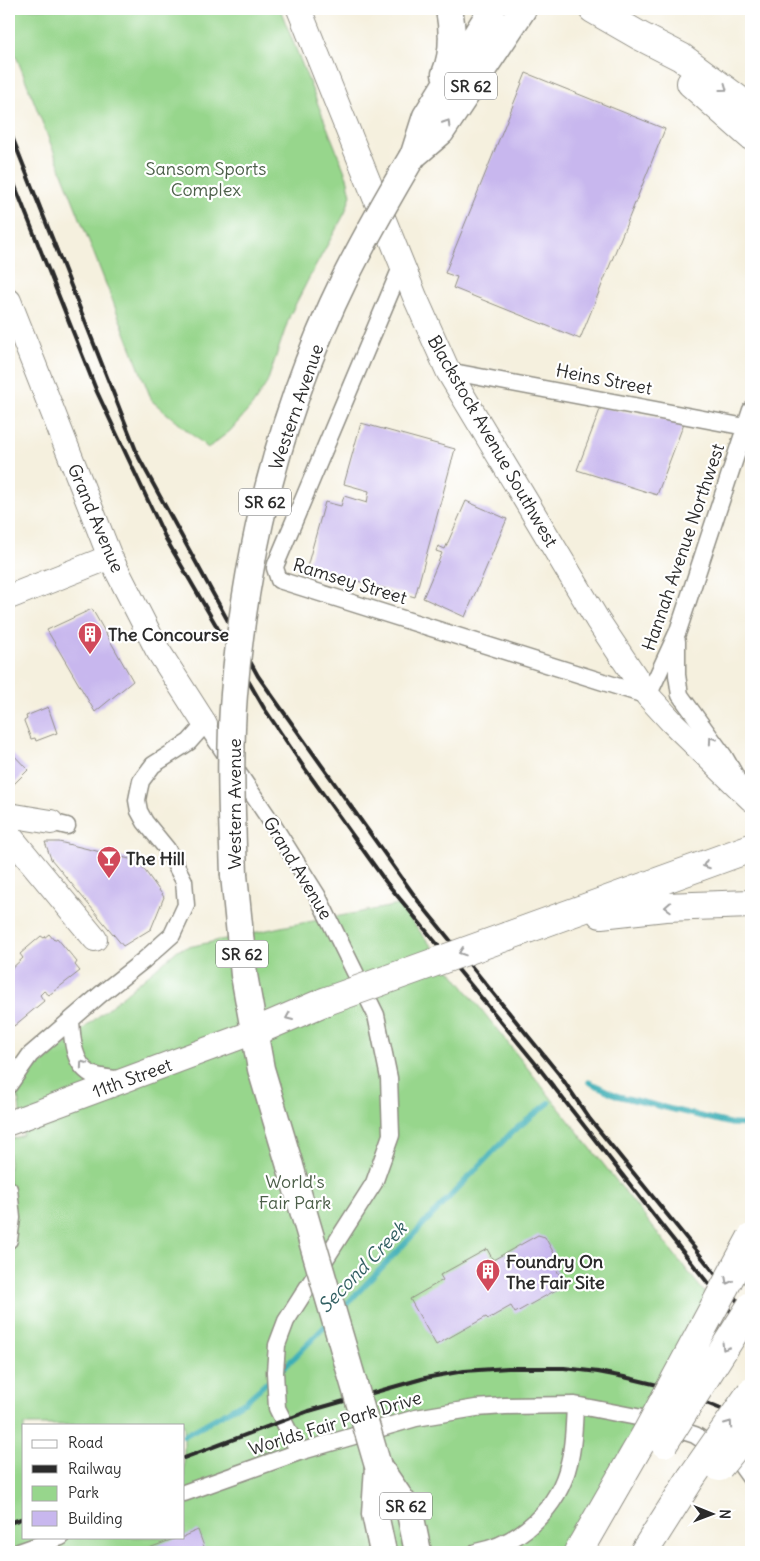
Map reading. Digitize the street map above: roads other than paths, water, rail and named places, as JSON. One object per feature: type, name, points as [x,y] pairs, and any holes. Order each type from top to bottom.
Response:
[{"type":"highway","points":[[593,9],[681,57],[751,109]]},
{"type":"highway","points":[[640,36],[751,136]]},
{"type":"highway","points":[[254,1032],[324,1002],[751,848]]},
{"type":"highway","points":[[508,936],[591,915],[665,907],[751,904]]},
{"type":"highway","points":[[582,1552],[656,1438],[751,1238]]},
{"type":"highway","points":[[578,1552],[656,1438],[751,1306]]},
{"type":"highway","points":[[646,1552],[696,1483],[751,1392]]},
{"type":"highway","points":[[696,1483],[751,1428]]},
{"type":"main road","points":[[426,116],[449,64],[452,32],[449,9]]},
{"type":"main road","name":"Western Avenue","points":[[418,1552],[410,1513],[378,1466],[261,1069],[244,975],[234,875],[232,805],[234,694],[248,584],[264,504],[295,402],[315,347],[346,277],[387,199],[412,157],[426,116],[492,9]]},
{"type":"main road","name":"Western Avenue","points":[[412,157],[441,132],[524,9]]},
{"type":"main road","name":"Western Avenue","points":[[378,1466],[376,1514],[383,1552]]},
{"type":"street","name":"Blackstock Avenue Southwest","points":[[299,9],[432,338],[448,371],[593,612],[648,696],[672,722],[750,797]]},
{"type":"street","name":"Ramsey Street","points":[[402,265],[276,564],[275,568],[279,580],[648,696]]},
{"type":"street","name":"Grand Avenue","points":[[9,301],[110,557],[152,640],[317,895],[376,1016],[389,1078],[390,1136],[374,1182],[286,1321],[277,1346],[275,1372],[277,1408],[299,1452]]},
{"type":"street","name":"Heins Street","points":[[448,371],[748,427]]},
{"type":"street","name":"Hannah Avenue Northwest","points":[[648,696],[678,631],[748,427],[751,410]]},
{"type":"street","points":[[9,597],[110,557]]},
{"type":"street","points":[[678,631],[676,674],[680,695],[724,756],[750,797]]},
{"type":"street","points":[[9,1085],[30,1055],[172,935],[186,905],[184,881],[167,849],[145,822],[139,811],[137,800],[141,782],[149,769],[163,757],[189,742],[205,724]]},
{"type":"street","points":[[9,815],[59,824]]},
{"type":"street","points":[[9,835],[94,939]]},
{"type":"street","points":[[70,1020],[72,1043],[84,1069],[92,1075],[125,1080]]},
{"type":"street","name":"11th Street","points":[[9,1123],[254,1032]]},
{"type":"street","points":[[9,1189],[12,1218],[9,1240]]},
{"type":"street","points":[[476,1552],[491,1550],[510,1541],[540,1517],[558,1492],[570,1462],[575,1405]]},
{"type":"street","name":"Worlds Fair Park Drive","points":[[185,1493],[299,1452],[416,1418],[476,1408],[505,1406],[575,1405],[642,1418],[695,1436],[741,1465],[751,1479]]},
{"type":"street","points":[[19,1552],[58,1538]]},
{"type":"waterway","name":"Second Creek","points":[[589,1082],[618,1096],[732,1124],[751,1125]]},
{"type":"waterway","name":"Second Creek","points":[[340,1311],[512,1132],[549,1103]]},
{"type":"waterway","name":"Second Creek","points":[[185,1435],[246,1401],[295,1357],[328,1323]]},
{"type":"railway","points":[[9,129],[139,458],[258,676],[419,902],[559,1074],[589,1118],[751,1318]]},
{"type":"railway","points":[[9,171],[97,392],[166,539],[264,708],[386,882],[535,1063],[751,1337]]},
{"type":"railway","points":[[185,1458],[309,1411],[425,1378],[464,1371],[508,1368],[564,1368],[624,1377],[666,1387],[751,1421]]},
{"type":"railway","points":[[9,1523],[22,1519]]},
{"type":"place","name":"The Concourse","points":[[90,655]]},
{"type":"place","name":"The Hill","points":[[109,879]]},
{"type":"place","name":"Foundry On The Fair Site","points":[[488,1292]]},
{"type":"park label","name":"Sansom Sports Complex","points":[[206,178]]},
{"type":"park label","name":"World's Fair Park","points":[[295,1191]]}]
